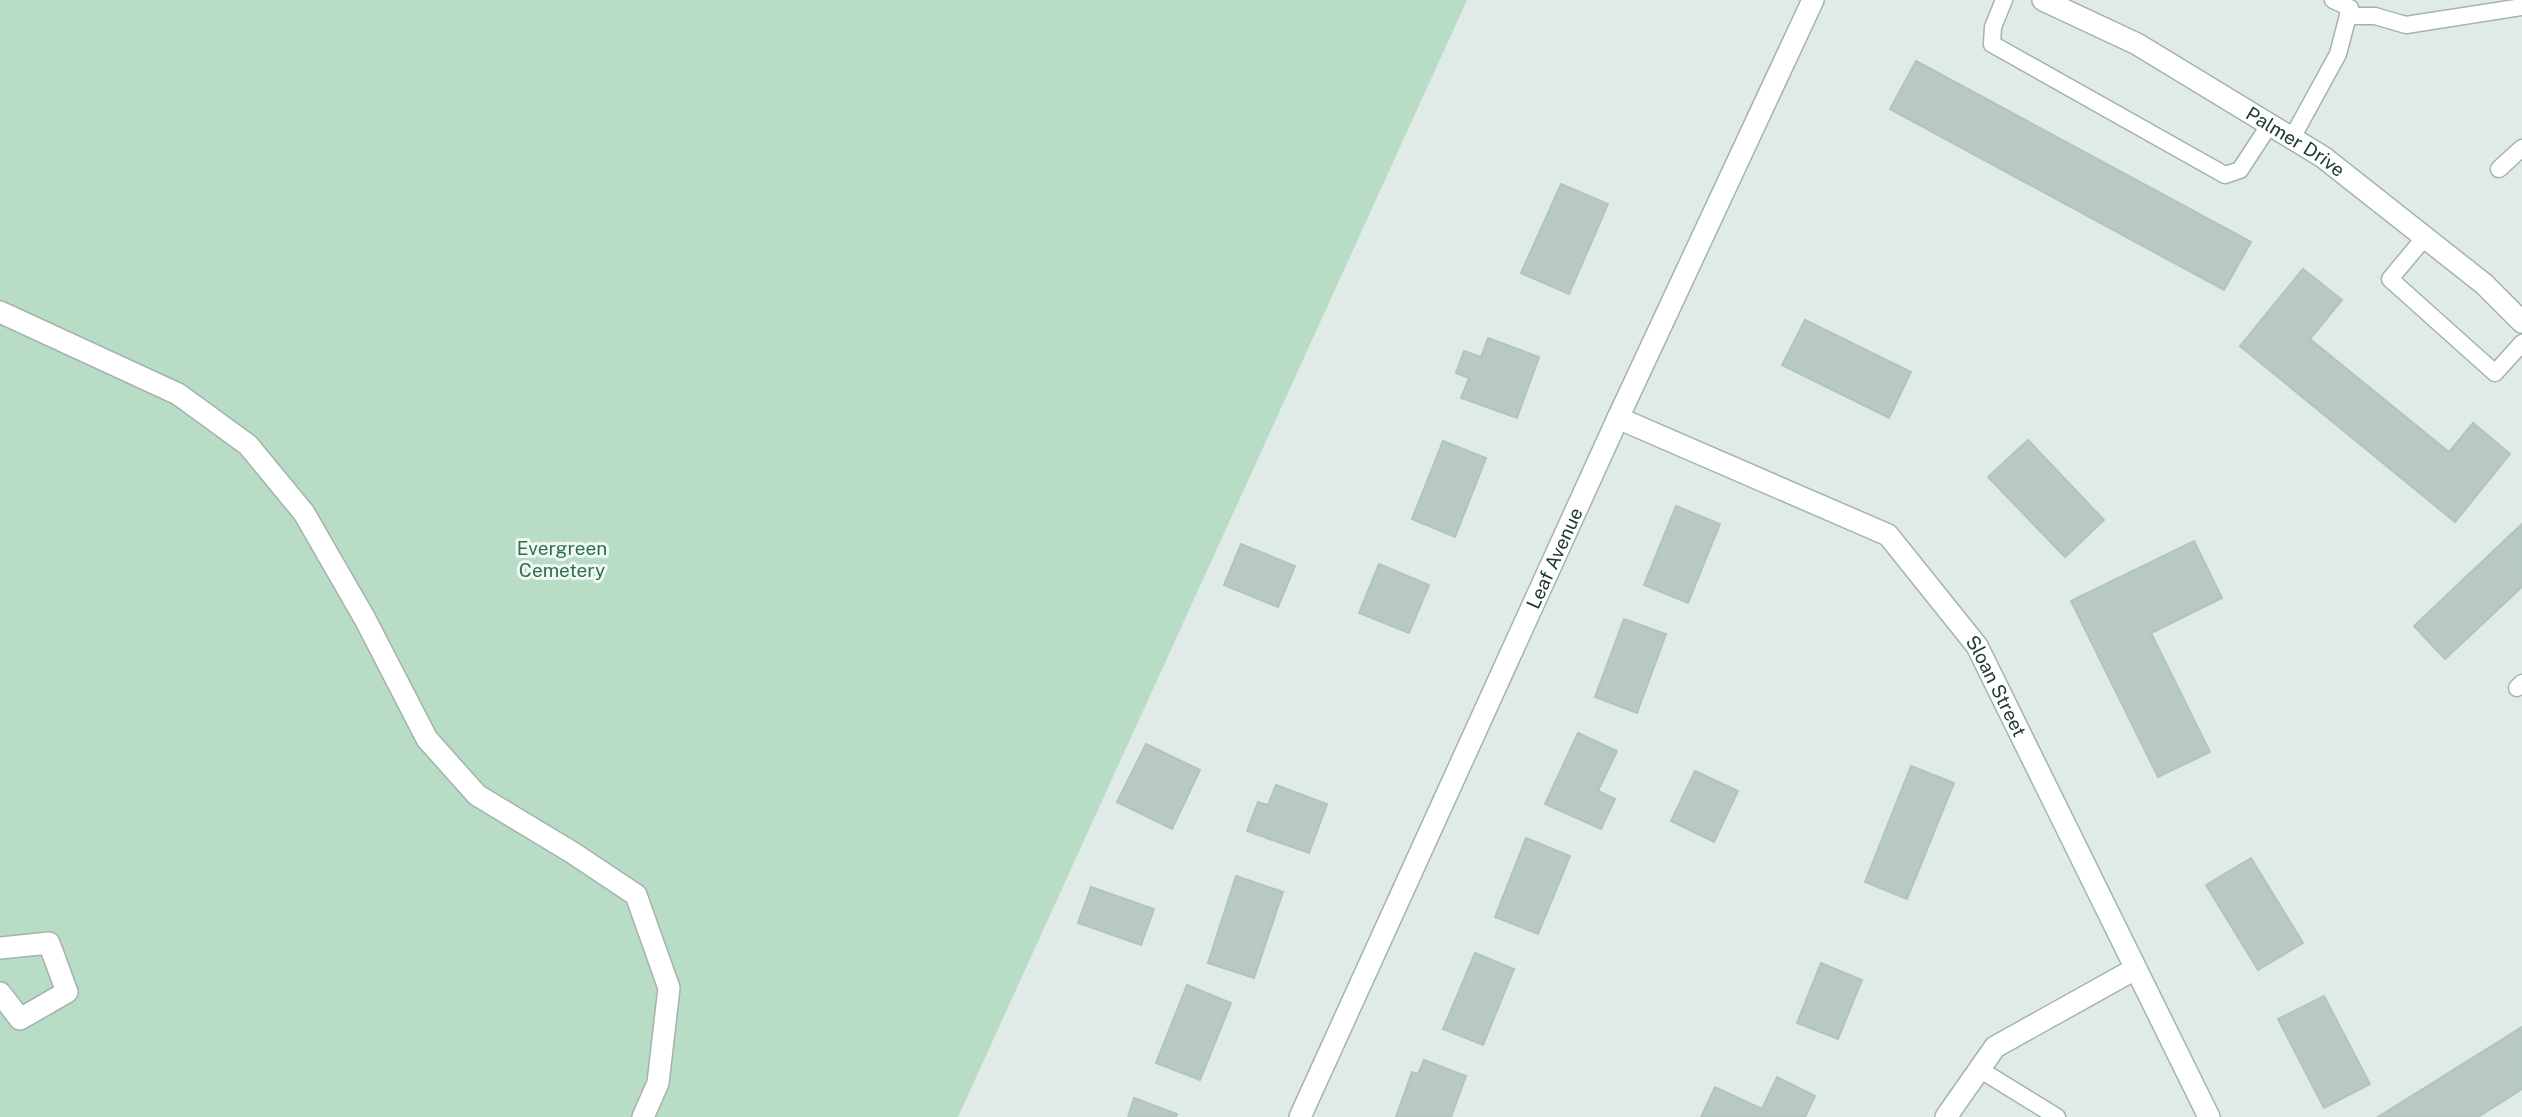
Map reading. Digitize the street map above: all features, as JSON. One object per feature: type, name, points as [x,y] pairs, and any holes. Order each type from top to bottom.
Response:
[{"type":"street","name":"Leaf Avenue","points":[[1300,1117],[1618,418],[1813,0]]},
{"type":"street","name":"Palmer Drive","points":[[2043,0],[2137,44],[2323,156],[2484,284],[2522,322]]},
{"type":"street","points":[[0,312],[178,394],[248,445],[304,513],[365,619],[427,739],[477,795],[636,895],[669,988],[658,1083],[643,1117]]},
{"type":"street","name":"Sloan Street","points":[[1618,418],[1888,535],[1977,646],[2209,1117]]},
{"type":"street","points":[[0,948],[49,943],[67,992],[20,1019],[0,993]]},
{"type":"street","points":[[1946,1117],[1994,1047],[2135,969]]},
{"type":"lane","points":[[2004,0],[1993,27],[1992,44],[2225,175],[2240,170],[2270,124]]},
{"type":"lane","points":[[2292,138],[2338,54],[2350,8],[2333,0]]},
{"type":"lane","points":[[2348,16],[2375,16],[2406,25],[2522,7]]},
{"type":"lane","points":[[2499,169],[2522,148]]},
{"type":"lane","points":[[2425,237],[2390,279],[2496,373],[2522,343]]},
{"type":"lane","points":[[1979,1069],[2057,1117]]},
{"type":"green space","name":"Evergreen Cemetery","points":[[0,0],[1467,0],[958,1117],[0,1117]]},
{"type":"building","points":[[1916,61],[2251,242],[2224,290],[1890,109]]},
{"type":"building","points":[[1561,184],[1608,204],[1569,294],[1521,273]]},
{"type":"building","points":[[2303,269],[2342,300],[2310,339],[2449,452],[2473,423],[2510,454],[2455,522],[2240,346]]},
{"type":"building","points":[[1805,320],[1911,372],[1889,418],[1782,365]]},
{"type":"building","points":[[1488,338],[1539,357],[1517,418],[1461,398],[1469,378],[1456,373],[1464,351],[1481,357]]},
{"type":"building","points":[[2028,440],[2104,520],[2065,557],[1988,477]]},
{"type":"building","points":[[1443,441],[1486,458],[1455,537],[1412,519]]},
{"type":"building","points":[[1676,506],[1720,524],[1688,603],[1644,585]]},
{"type":"building","points":[[2522,524],[2522,587],[2445,659],[2414,626]]},
{"type":"building","points":[[2194,541],[2222,598],[2151,633],[2210,752],[2158,777],[2071,601]]},
{"type":"building","points":[[1241,544],[1295,566],[1278,607],[1224,585]]},
{"type":"building","points":[[1379,564],[1429,585],[1409,633],[1359,613]]},
{"type":"building","points":[[1624,619],[1666,634],[1637,713],[1595,697]]},
{"type":"building","points":[[1578,733],[1617,751],[1598,791],[1615,799],[1601,829],[1545,804]]},
{"type":"building","points":[[1146,744],[1200,770],[1172,829],[1117,802]]},
{"type":"building","points":[[1911,766],[1954,783],[1907,899],[1865,882]]},
{"type":"building","points":[[1695,771],[1738,791],[1714,842],[1671,821]]},
{"type":"building","points":[[1276,785],[1327,804],[1309,853],[1247,831],[1258,802],[1268,805]]},
{"type":"building","points":[[1526,838],[1570,856],[1538,934],[1495,917]]},
{"type":"building","points":[[2251,858],[2303,943],[2258,970],[2206,885]]},
{"type":"building","points":[[1236,876],[1283,892],[1254,978],[1208,963]]},
{"type":"building","points":[[1091,887],[1154,909],[1141,945],[1078,923]]},
{"type":"building","points":[[1475,953],[1514,969],[1483,1045],[1443,1029]]},
{"type":"building","points":[[1821,963],[1862,980],[1838,1039],[1797,1023]]},
{"type":"building","points":[[1187,985],[1231,1003],[1200,1080],[1156,1063]]},
{"type":"building","points":[[2324,996],[2370,1084],[2324,1108],[2278,1019]]},
{"type":"building","points":[[2522,1027],[2522,1089],[2478,1117],[2378,1117]]},
{"type":"building","points":[[1424,1060],[1466,1076],[1451,1117],[1396,1117],[1412,1072],[1418,1074]]},
{"type":"building","points":[[1777,1077],[1815,1096],[1805,1117],[1701,1117],[1715,1087],[1762,1109]]},
{"type":"building","points":[[1134,1098],[1177,1114],[1176,1117],[1128,1117]]}]
